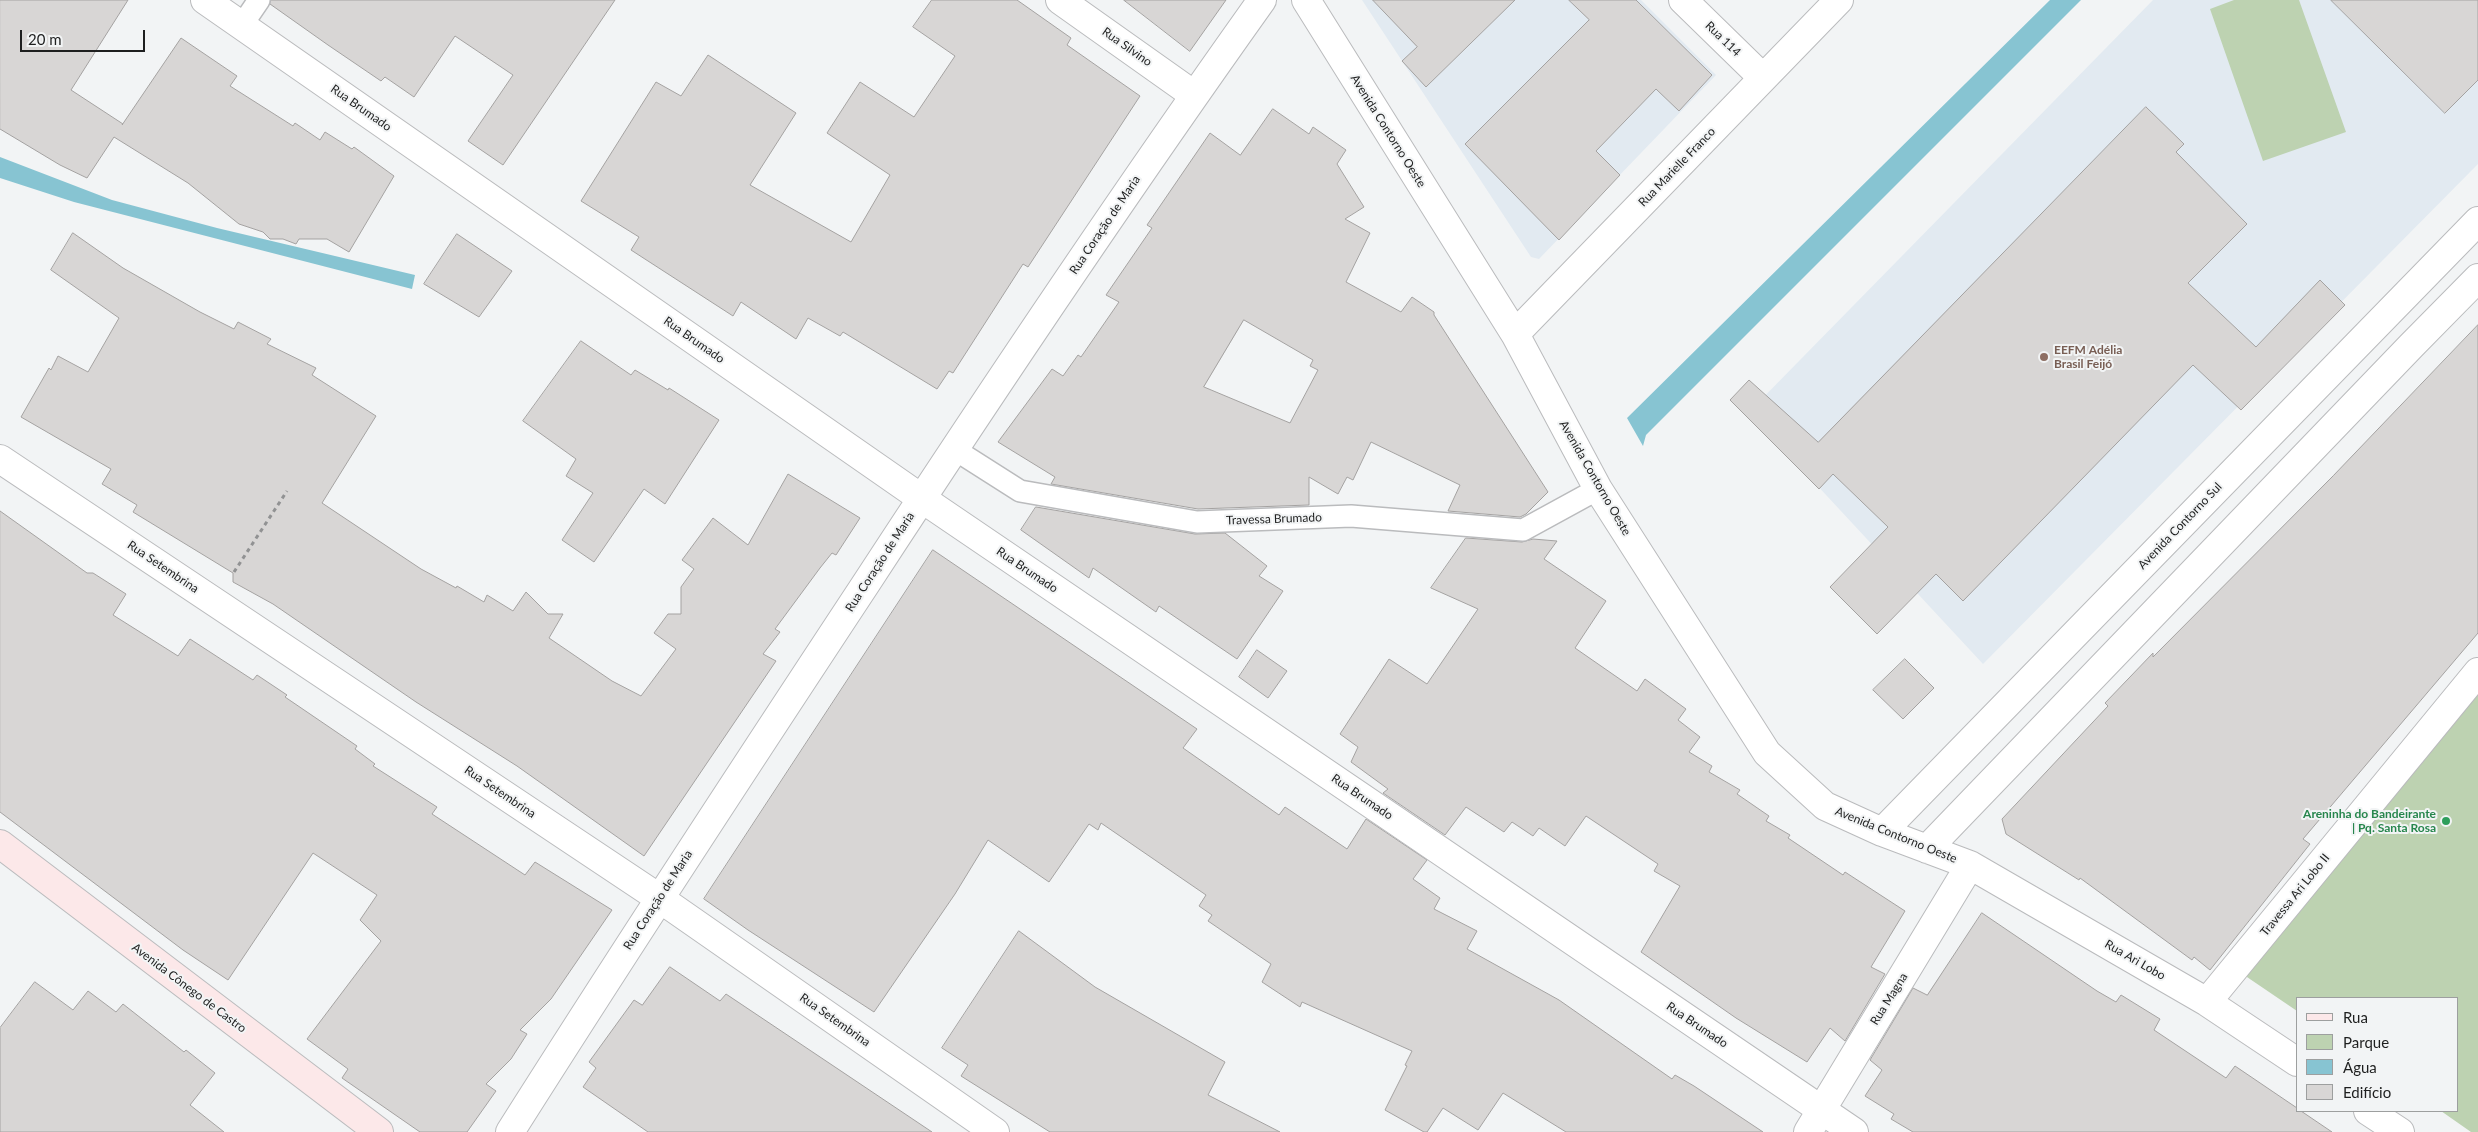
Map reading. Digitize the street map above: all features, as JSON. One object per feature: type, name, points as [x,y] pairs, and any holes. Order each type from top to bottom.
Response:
[{"type":"main road","name":"Avenida Cônego de Castro","points":[[0,844],[379,1132]]},
{"type":"street","name":"Rua Brumado","points":[[205,0],[1815,1121],[1854,1132]]},
{"type":"street","name":"Rua Silvino","points":[[1060,0],[1194,95]]},
{"type":"street","name":"Rua Coração de Maria","points":[[510,1132],[659,898],[921,498],[1194,95],[1262,0]]},
{"type":"street","name":"Avenida Contorno Oeste","points":[[1306,0],[1515,334],[1598,489],[1767,753],[1825,806],[1882,832],[1970,865]]},
{"type":"street","name":"Rua 114","points":[[1683,0],[1763,78]]},
{"type":"street","name":"Rua Marielle Franco","points":[[1515,334],[1839,0]]},
{"type":"street","name":"Avenida Contorno Sul","points":[[1882,832],[2478,220]]},
{"type":"street","points":[[1927,849],[2478,278]]},
{"type":"street","name":"Rua Setembrina","points":[[0,459],[659,898],[995,1132]]},
{"type":"street","name":"Travessa Ari Lobo II","points":[[2208,1002],[2478,672]]},
{"type":"street","name":"Rua Magna","points":[[1815,1121],[1970,865]]},
{"type":"street","name":"Rua Ari Lobo","points":[[1970,865],[2208,1002],[2296,1061]]},
{"type":"street","points":[[2370,1112],[2400,1132]]},
{"type":"lane","points":[[242,25],[259,0]]},
{"type":"lane","name":"Travessa Brumado","points":[[954,449],[1020,491],[1197,522],[1351,516],[1523,530],[1598,489]]},
{"type":"path","points":[[228,580],[287,491]]},
{"type":"shaded area","points":[[1362,0],[1641,0],[1716,75],[1539,259],[1531,257]]},
{"type":"shaded area","name":"EEFM Adélia Brasil Feijó","points":[[2153,0],[2478,0],[2478,164],[1983,664],[1749,412]]},
{"type":"green space","points":[[2234,0],[2299,0],[2346,132],[2263,161],[2210,9]]},
{"type":"green space","points":[[2478,694],[2478,1132],[2471,1132],[2442,1112],[2458,1112],[2458,997],[2296,997],[2296,1010],[2244,975]]},
{"type":"water","points":[[2050,0],[2081,0],[1646,435],[1643,446],[1627,418]]},
{"type":"water","points":[[0,157],[112,200],[217,228],[415,275],[412,289],[74,202],[0,178]]},
{"type":"building","points":[[0,0],[128,0],[71,90],[123,124],[181,38],[237,76],[230,86],[293,126],[295,123],[320,140],[325,132],[352,149],[354,147],[394,176],[349,252],[327,239],[299,239],[296,244],[283,239],[270,239],[263,232],[239,224],[188,183],[114,137],[87,178],[60,165],[0,129]]},
{"type":"building","points":[[271,0],[615,0],[503,165],[468,141],[513,75],[455,36],[414,97],[385,77],[381,81],[270,4]]},
{"type":"building","points":[[932,0],[1017,0],[1071,38],[1067,45],[1140,96],[1028,267],[1023,264],[953,373],[949,371],[937,389],[843,332],[840,336],[808,318],[796,339],[741,302],[733,316],[631,250],[639,237],[581,201],[656,82],[681,96],[708,55],[796,113],[750,185],[851,242],[890,175],[827,133],[860,82],[914,117],[955,56],[913,27]]},
{"type":"building","points":[[1124,0],[1226,0],[1190,51]]},
{"type":"building","points":[[1373,0],[1515,0],[1426,87],[1402,61],[1417,47]]},
{"type":"building","points":[[1569,0],[1636,0],[1712,75],[1679,111],[1656,89],[1596,151],[1620,175],[1559,240],[1465,144],[1589,20]]},
{"type":"building","points":[[2331,0],[2478,0],[2478,80],[2445,113]]},
{"type":"building","points":[[2146,107],[2184,144],[2176,152],[2247,224],[2188,283],[2256,347],[2320,280],[2345,305],[2241,410],[2193,365],[1963,601],[1936,574],[1877,634],[1830,587],[1888,527],[1833,474],[1819,489],[1730,400],[1749,380],[1818,442]]},
{"type":"building","points":[[1273,109],[1309,134],[1313,127],[1346,150],[1337,164],[1364,207],[1345,219],[1370,233],[1346,282],[1401,312],[1412,297],[1434,312],[1434,315],[1548,492],[1526,514],[1520,517],[1448,511],[1460,485],[1371,442],[1353,480],[1347,477],[1338,494],[1309,477],[1309,505],[1198,509],[1051,484],[1055,477],[998,442],[1052,369],[1063,376],[1078,355],[1081,357],[1119,302],[1106,295],[1152,228],[1147,225],[1210,133],[1240,155]],"holes":[[[1244,320],[1313,360],[1310,366],[1318,370],[1290,423],[1204,387]]]},
{"type":"building","points":[[73,233],[123,268],[200,312],[234,329],[238,322],[271,339],[267,344],[316,368],[312,375],[376,416],[322,503],[421,569],[456,588],[457,586],[484,602],[487,595],[513,611],[526,592],[548,614],[563,614],[549,638],[612,681],[641,696],[676,649],[654,633],[668,614],[681,614],[681,587],[694,569],[682,560],[713,518],[748,545],[788,474],[860,518],[836,555],[832,553],[775,629],[780,632],[763,654],[776,661],[644,856],[517,766],[416,702],[273,604],[233,582],[233,573],[133,512],[137,505],[102,484],[111,469],[21,417],[58,356],[88,372],[119,318],[51,270]]},
{"type":"building","points":[[457,234],[512,271],[479,317],[424,284]]},
{"type":"building","points":[[2478,325],[2478,633],[2303,839],[2310,844],[2210,970],[2194,957],[2192,960],[2080,878],[2079,880],[2006,834],[2002,819],[2108,706],[2105,703],[2153,653],[2153,657],[2333,476]]},
{"type":"building","points":[[581,341],[631,375],[635,370],[668,390],[669,388],[719,420],[665,504],[644,489],[594,562],[562,540],[593,493],[566,476],[576,459],[523,421]]},
{"type":"building","points":[[1036,507],[1195,534],[1225,533],[1267,566],[1259,576],[1283,591],[1237,659],[1159,606],[1156,612],[1093,568],[1089,578],[1021,530]]},
{"type":"building","points":[[0,511],[87,573],[93,573],[126,594],[113,615],[178,656],[190,639],[253,680],[257,675],[287,695],[285,697],[357,746],[355,749],[375,764],[373,766],[437,807],[432,814],[525,875],[535,862],[612,910],[551,999],[520,1030],[527,1034],[511,1059],[486,1084],[496,1091],[467,1132],[420,1132],[342,1078],[348,1069],[307,1039],[381,941],[360,920],[377,895],[313,853],[228,980],[183,950],[0,812]]},
{"type":"building","points":[[1466,538],[1522,542],[1533,539],[1557,541],[1544,559],[1606,601],[1575,648],[1637,691],[1645,679],[1686,709],[1678,720],[1700,737],[1689,752],[1712,766],[1709,772],[1740,790],[1737,794],[1769,816],[1766,821],[1790,835],[1788,838],[1843,875],[1845,872],[1905,911],[1871,967],[1885,974],[1845,1041],[1830,1028],[1807,1062],[1736,1018],[1641,952],[1680,886],[1654,871],[1658,864],[1586,816],[1565,846],[1539,828],[1533,836],[1512,822],[1504,832],[1466,807],[1445,835],[1383,793],[1388,789],[1351,762],[1358,747],[1340,734],[1389,659],[1427,684],[1478,609],[1431,588]]},
{"type":"building","points":[[933,550],[1197,729],[1183,748],[1279,815],[1285,807],[1347,849],[1366,819],[1427,860],[1413,879],[1440,898],[1434,909],[1477,931],[1467,949],[1559,1000],[1672,1079],[1675,1075],[1694,1086],[1763,1132],[1566,1132],[1503,1093],[1478,1130],[1443,1108],[1427,1132],[1424,1132],[1385,1110],[1407,1066],[1405,1065],[1412,1051],[1302,1002],[1300,1007],[1262,982],[1271,964],[1208,921],[1212,915],[1199,906],[1206,895],[1101,823],[1098,830],[1089,824],[1049,882],[988,840],[955,894],[874,1012],[748,930],[704,899]]},
{"type":"building","points":[[1257,650],[1287,671],[1268,698],[1239,677]]},
{"type":"building","points":[[1905,659],[1934,688],[1903,719],[1873,690]]},
{"type":"building","points":[[1982,913],[2097,991],[2116,1002],[2121,995],[2160,1019],[2154,1030],[2226,1078],[2235,1066],[2296,1107],[2296,1112],[2302,1112],[2332,1132],[1913,1132],[1891,1119],[1894,1114],[1865,1096],[1882,1070],[1870,1060],[1913,988],[1927,995]]},
{"type":"building","points":[[1019,931],[1095,987],[1225,1062],[1208,1095],[1280,1132],[1050,1132],[961,1076],[968,1065],[942,1048]]},
{"type":"building","points":[[670,967],[720,1001],[726,994],[932,1132],[648,1132],[583,1087],[596,1068],[589,1062],[634,1000],[642,1005]]},
{"type":"building","points":[[35,982],[73,1010],[88,991],[116,1012],[123,1004],[184,1052],[186,1050],[215,1073],[190,1105],[224,1132],[0,1132],[0,1028]]},
{"type":"place","name":"EEFM Adélia Brasil Feijó","points":[[2044,357]]},
{"type":"place","name":"Areninha do Bandeirante | Pq. Santa Rosa","points":[[2446,821]]}]
